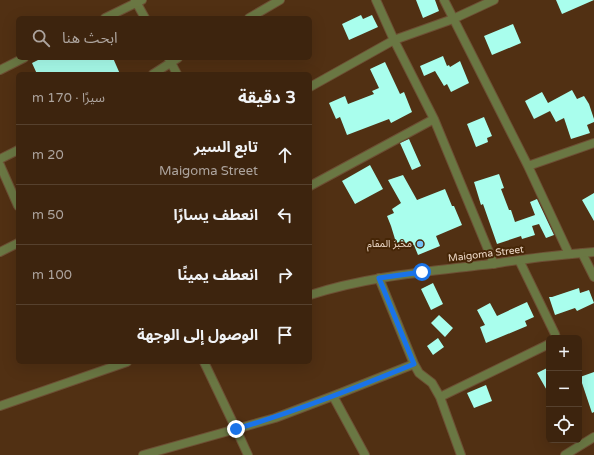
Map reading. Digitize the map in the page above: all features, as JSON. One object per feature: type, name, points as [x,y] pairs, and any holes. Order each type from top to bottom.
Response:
[{"type":"street","points":[[252,16],[280,0]]},
{"type":"street","points":[[376,0],[394,40],[434,119],[494,264]]},
{"type":"street","points":[[444,0],[528,166],[569,254]]},
{"type":"street","points":[[312,86],[394,40],[453,19],[494,0]]},
{"type":"street","points":[[110,16],[138,1],[145,16]]},
{"type":"street","points":[[0,70],[20,60]]},
{"type":"street","points":[[155,72],[169,60],[176,72]]},
{"type":"street","points":[[312,185],[434,119]]},
{"type":"street","points":[[528,166],[594,143]]},
{"type":"street","points":[[0,159],[16,151]]},
{"type":"street","points":[[0,166],[16,202]]},
{"type":"street","points":[[0,252],[16,244]]},
{"type":"street","name":"Maigoma Street","points":[[312,294],[333,288],[379,278],[594,252]]},
{"type":"street","points":[[582,253],[594,277]]},
{"type":"street","points":[[519,260],[555,335]]},
{"type":"street","points":[[379,278],[414,364],[419,373],[432,382],[440,397],[461,455]]},
{"type":"street","points":[[440,397],[546,345]]},
{"type":"street","points":[[0,406],[120,364]]},
{"type":"street","points":[[205,364],[248,455]]},
{"type":"street","points":[[143,455],[275,418],[414,364]]},
{"type":"street","points":[[333,396],[365,455]]},
{"type":"street","points":[[565,455],[594,437]]},
{"type":"building","points":[[416,0],[435,0],[439,11],[423,18]]},
{"type":"building","points":[[556,0],[594,0],[562,14]]},
{"type":"building","points":[[361,15],[363,19],[372,15],[378,27],[349,40],[342,24]]},
{"type":"building","points":[[513,24],[521,43],[492,55],[484,36]]},
{"type":"building","points":[[443,56],[447,66],[449,65],[450,67],[460,61],[469,83],[451,92],[447,84],[444,86],[435,71],[424,76],[420,66]]},
{"type":"building","points":[[38,60],[114,60],[119,72],[36,72],[32,63]]},
{"type":"building","points":[[385,62],[400,94],[404,92],[412,112],[391,123],[389,119],[347,135],[340,117],[336,119],[329,103],[345,96],[348,104],[374,94],[372,91],[379,88],[370,69]]},
{"type":"building","points":[[572,90],[577,99],[584,96],[589,104],[594,122],[587,125],[590,133],[571,139],[564,118],[556,122],[550,111],[534,119],[525,101],[542,92],[548,103]]},
{"type":"building","points":[[484,117],[492,136],[487,138],[488,142],[476,147],[467,124]]},
{"type":"building","points":[[409,139],[421,166],[412,170],[400,143]]},
{"type":"building","points":[[370,165],[383,189],[355,204],[342,181]]},
{"type":"building","points":[[499,174],[504,188],[501,189],[515,222],[535,215],[530,202],[537,199],[554,235],[546,238],[539,224],[532,226],[535,235],[522,239],[521,236],[497,244],[483,204],[481,205],[474,182]]},
{"type":"building","points":[[403,175],[417,200],[445,189],[462,225],[436,236],[440,246],[418,255],[414,245],[398,249],[387,216],[394,213],[392,209],[401,203],[388,180]]},
{"type":"building","points":[[594,193],[594,221],[582,200]]},
{"type":"building","points":[[433,283],[443,304],[431,310],[421,289]]},
{"type":"building","points":[[579,288],[580,293],[589,290],[594,303],[577,311],[575,308],[555,315],[549,297]]},
{"type":"building","points":[[527,302],[534,317],[525,321],[527,326],[486,343],[480,327],[485,325],[477,310],[490,303],[497,316]]},
{"type":"building","points":[[439,315],[453,328],[445,337],[431,323]]},
{"type":"building","points":[[438,338],[444,347],[433,355],[427,346]]},
{"type":"building","points":[[546,368],[546,389],[537,373]]},
{"type":"building","points":[[594,372],[594,412],[592,413],[582,383],[582,376]]},
{"type":"building","points":[[486,385],[492,401],[474,408],[467,393]]},
{"type":"place","name":"مخبز المقام","points":[[420,244]]},
{"type":"route","points":[[236,429],[275,418],[414,364],[379,278],[422,272]]}]
